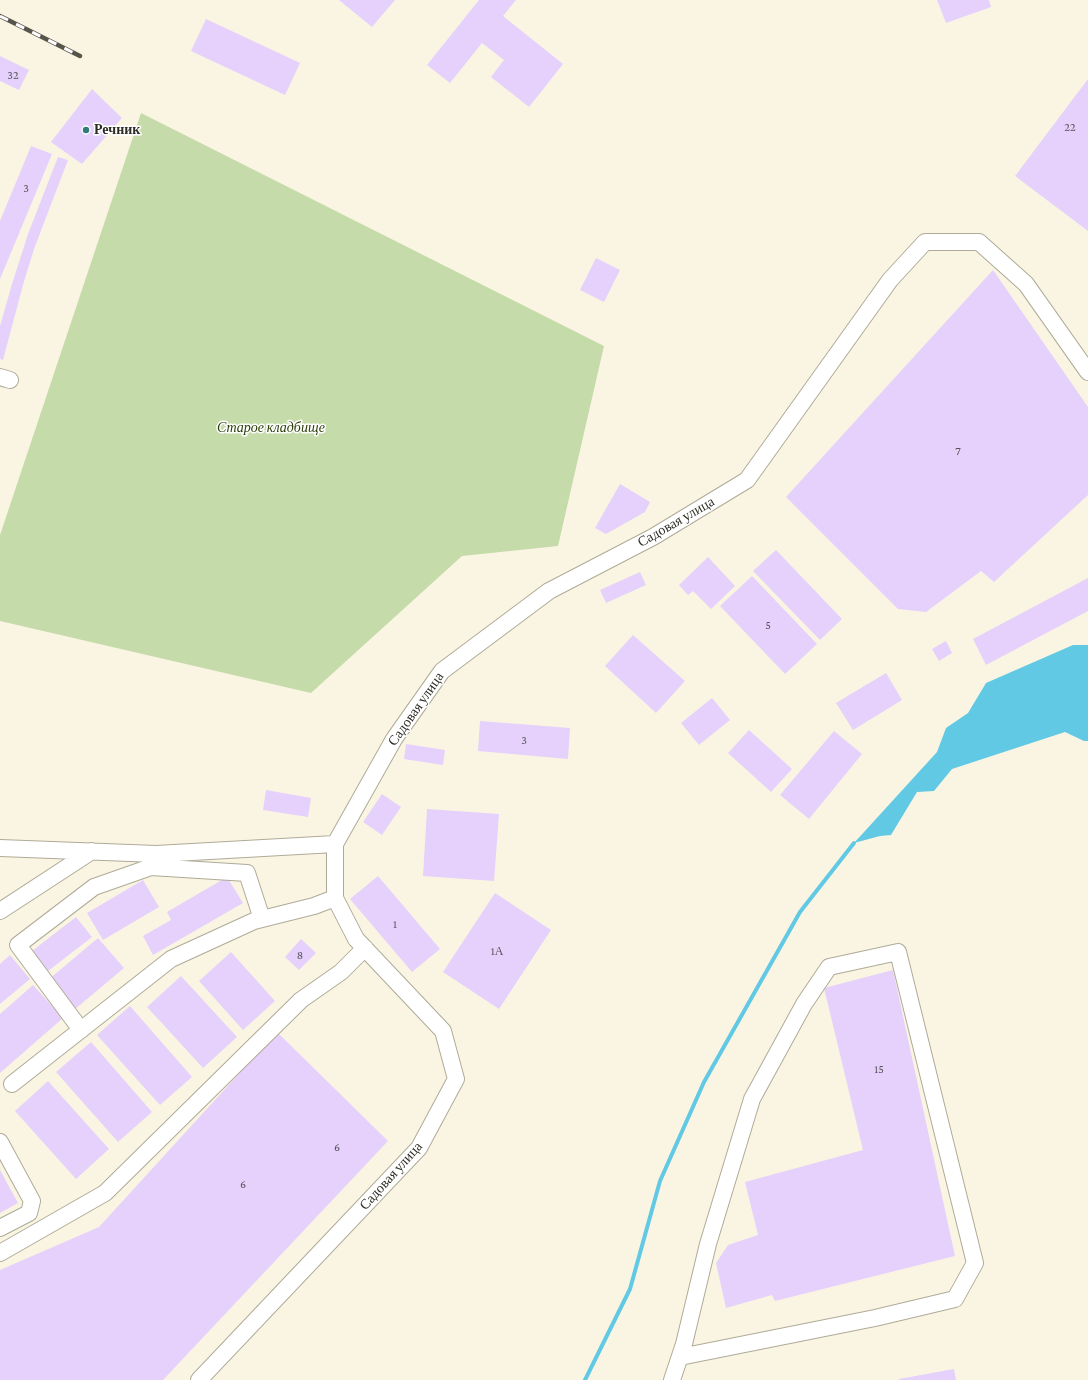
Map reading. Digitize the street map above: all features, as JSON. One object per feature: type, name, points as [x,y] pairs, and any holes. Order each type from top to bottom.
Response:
[{"type":"street","name":"Садовая улица","points":[[199,1380],[419,1148],[456,1079],[443,1031],[356,939],[335,898],[335,844],[394,739],[442,671],[549,591],[653,537],[747,480],[890,280],[925,242],[979,242],[1026,284],[1088,372]]},
{"type":"street","points":[[0,848],[156,854],[335,844]]},
{"type":"street","points":[[0,911],[92,851]]},
{"type":"street","points":[[82,1030],[18,945],[94,887],[151,867],[247,873],[262,919]]},
{"type":"street","points":[[12,1084],[171,959],[254,921],[314,906],[335,898]]},
{"type":"street","points":[[0,1253],[105,1193],[301,1000],[341,972],[365,948]]},
{"type":"street","points":[[672,1380],[680,1357],[708,1244],[752,1099],[804,1004],[829,967],[898,952],[975,1263],[955,1299],[875,1318],[680,1357]]},
{"type":"street","points":[[0,1142],[32,1201],[29,1213],[0,1228]]},
{"type":"green space","name":"Старое кладбище","points":[[141,113],[604,346],[558,546],[462,556],[311,693],[0,621],[0,535]]},
{"type":"water","points":[[1073,645],[1088,645],[1088,741],[1084,741],[1065,732],[952,769],[934,791],[917,792],[891,835],[880,836],[854,843],[937,752],[946,728],[968,713],[986,683]]},
{"type":"building","points":[[339,0],[395,0],[372,27]]},
{"type":"building","points":[[479,0],[516,0],[503,16],[563,64],[529,107],[491,77],[504,60],[482,43],[450,83],[427,65]]},
{"type":"building","points":[[937,0],[989,0],[991,7],[946,23]]},
{"type":"building","points":[[206,19],[300,63],[285,95],[191,51]]},
{"type":"building","points":[[0,56],[29,70],[19,90],[0,81]]},
{"type":"building","points":[[1088,79],[1088,231],[1015,176]]},
{"type":"building","name":"Речник","points":[[92,89],[122,118],[82,164],[51,142]]},
{"type":"building","points":[[31,146],[52,154],[0,279],[0,221]]},
{"type":"building","points":[[58,157],[68,160],[34,249],[3,360],[0,359],[0,326],[28,234]]},
{"type":"building","points":[[596,258],[620,270],[604,302],[580,290]]},
{"type":"building","points":[[993,270],[1088,407],[1088,495],[994,582],[981,571],[926,612],[898,609],[786,497]]},
{"type":"building","points":[[620,484],[650,502],[645,512],[606,534],[595,528]]},
{"type":"building","points":[[776,550],[842,619],[820,640],[753,571]]},
{"type":"building","points":[[708,557],[735,586],[711,609],[693,591],[688,595],[679,585]]},
{"type":"building","points":[[640,572],[646,585],[606,603],[600,590]]},
{"type":"building","points":[[752,576],[817,644],[785,674],[720,606]]},
{"type":"building","points":[[1088,578],[1088,611],[986,665],[973,639]]},
{"type":"building","points":[[633,635],[685,681],[656,713],[605,666]]},
{"type":"building","points":[[946,641],[952,653],[939,661],[932,649]]},
{"type":"building","points":[[886,673],[902,700],[853,730],[836,703]]},
{"type":"building","points":[[712,698],[730,720],[699,745],[681,723]]},
{"type":"building","points":[[480,721],[570,728],[568,759],[478,751]]},
{"type":"building","points":[[749,730],[792,769],[771,792],[728,753]]},
{"type":"building","points":[[834,731],[862,754],[809,819],[780,795]]},
{"type":"building","points":[[406,744],[445,750],[443,765],[404,759]]},
{"type":"building","points":[[266,790],[311,798],[308,817],[263,810]]},
{"type":"building","points":[[382,794],[401,807],[382,835],[363,822]]},
{"type":"building","points":[[427,809],[499,814],[494,881],[423,876]]},
{"type":"building","points":[[378,876],[440,949],[412,972],[350,899]]},
{"type":"building","points":[[227,877],[243,903],[153,955],[143,936],[171,920],[167,912]]},
{"type":"building","points":[[143,880],[159,907],[103,940],[87,913]]},
{"type":"building","points":[[495,893],[551,930],[499,1009],[443,972]]},
{"type":"building","points":[[76,917],[92,937],[48,971],[32,951]]},
{"type":"building","points":[[98,938],[124,968],[74,1010],[48,980]]},
{"type":"building","points":[[301,939],[316,953],[299,970],[285,957]]},
{"type":"building","points":[[231,952],[275,1001],[243,1030],[199,981]]},
{"type":"building","points":[[10,955],[30,979],[0,1004],[0,964]]},
{"type":"building","points":[[893,970],[955,1256],[775,1301],[772,1295],[726,1308],[716,1263],[728,1245],[758,1235],[745,1182],[863,1150],[824,988]]},
{"type":"building","points":[[181,976],[237,1037],[203,1068],[147,1007]]},
{"type":"building","points":[[33,985],[63,1018],[0,1073],[0,1014]]},
{"type":"building","points":[[130,1006],[192,1077],[160,1105],[97,1035]]},
{"type":"building","points":[[277,1032],[388,1141],[163,1380],[0,1380],[0,1270],[99,1227]]},
{"type":"building","points":[[91,1042],[152,1112],[118,1142],[56,1072]]},
{"type":"building","points":[[48,1081],[109,1149],[76,1179],[15,1111]]},
{"type":"building","points":[[0,1170],[18,1203],[0,1213]]},
{"type":"building","points":[[954,1369],[956,1380],[899,1380],[899,1379]]},
{"type":"waterway","points":[[585,1380],[630,1289],[660,1181],[704,1082],[800,912],[854,843]]},
{"type":"railway","points":[[0,16],[80,56]]},
{"type":"place","name":"Речник","points":[[86,130]]}]
